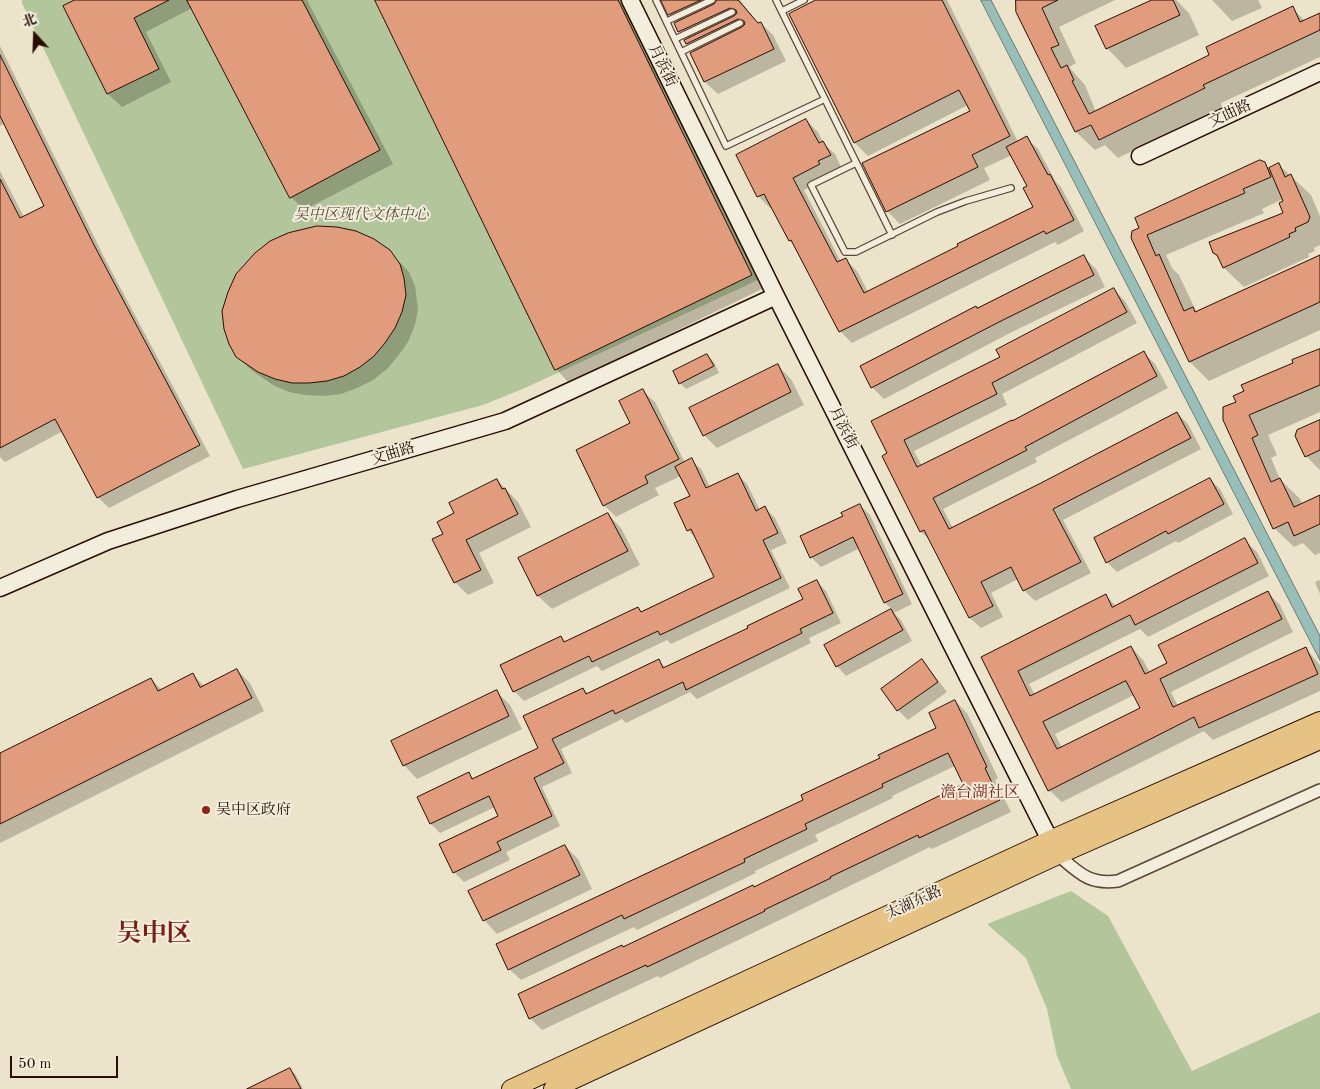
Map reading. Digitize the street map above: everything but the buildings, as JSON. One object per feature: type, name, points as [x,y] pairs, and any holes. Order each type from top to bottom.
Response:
[{"type":"main road","name":"太湖东路","points":[[553,1089],[1320,721]]},
{"type":"main road","name":"太湖东路","points":[[511,1089],[1054,848],[1320,740]]},
{"type":"street","name":"月浜街","points":[[630,0],[776,296],[1054,848]]},
{"type":"street","name":"文曲路","points":[[1140,156],[1320,72]]},
{"type":"street","name":"文曲路","points":[[0,588],[108,541],[237,499],[505,421],[776,296]]},
{"type":"street","points":[[1054,848],[1081,875],[1089,880],[1098,882],[1118,881],[1320,790]]},
{"type":"lane","points":[[656,0],[726,146],[825,99]]},
{"type":"lane","points":[[666,21],[712,0]]},
{"type":"lane","points":[[776,0],[892,235]]},
{"type":"lane","points":[[782,11],[804,0]]},
{"type":"lane","points":[[675,40],[732,12]]},
{"type":"lane","points":[[681,52],[740,23]]},
{"type":"lane","points":[[856,163],[812,185],[845,252],[856,252],[937,212],[966,201],[1012,188]]},
{"type":"green space","name":"吴中区现代文体中心","points":[[22,0],[621,0],[758,280],[525,388],[483,405],[243,469]]},
{"type":"green space","points":[[1071,891],[1108,916],[1192,1071],[1320,1012],[1320,1089],[1071,1089],[1057,1056],[1047,1009],[1026,958],[987,924]]},
{"type":"water","points":[[981,0],[991,0],[1320,636],[1320,660]]},
{"type":"place","name":"吴中区政府","points":[[206,810]]},
{"type":"district","name":"澹台湖社区","points":[[980,793]]},
{"type":"district","name":"吴中区","points":[[154,934]]}]
